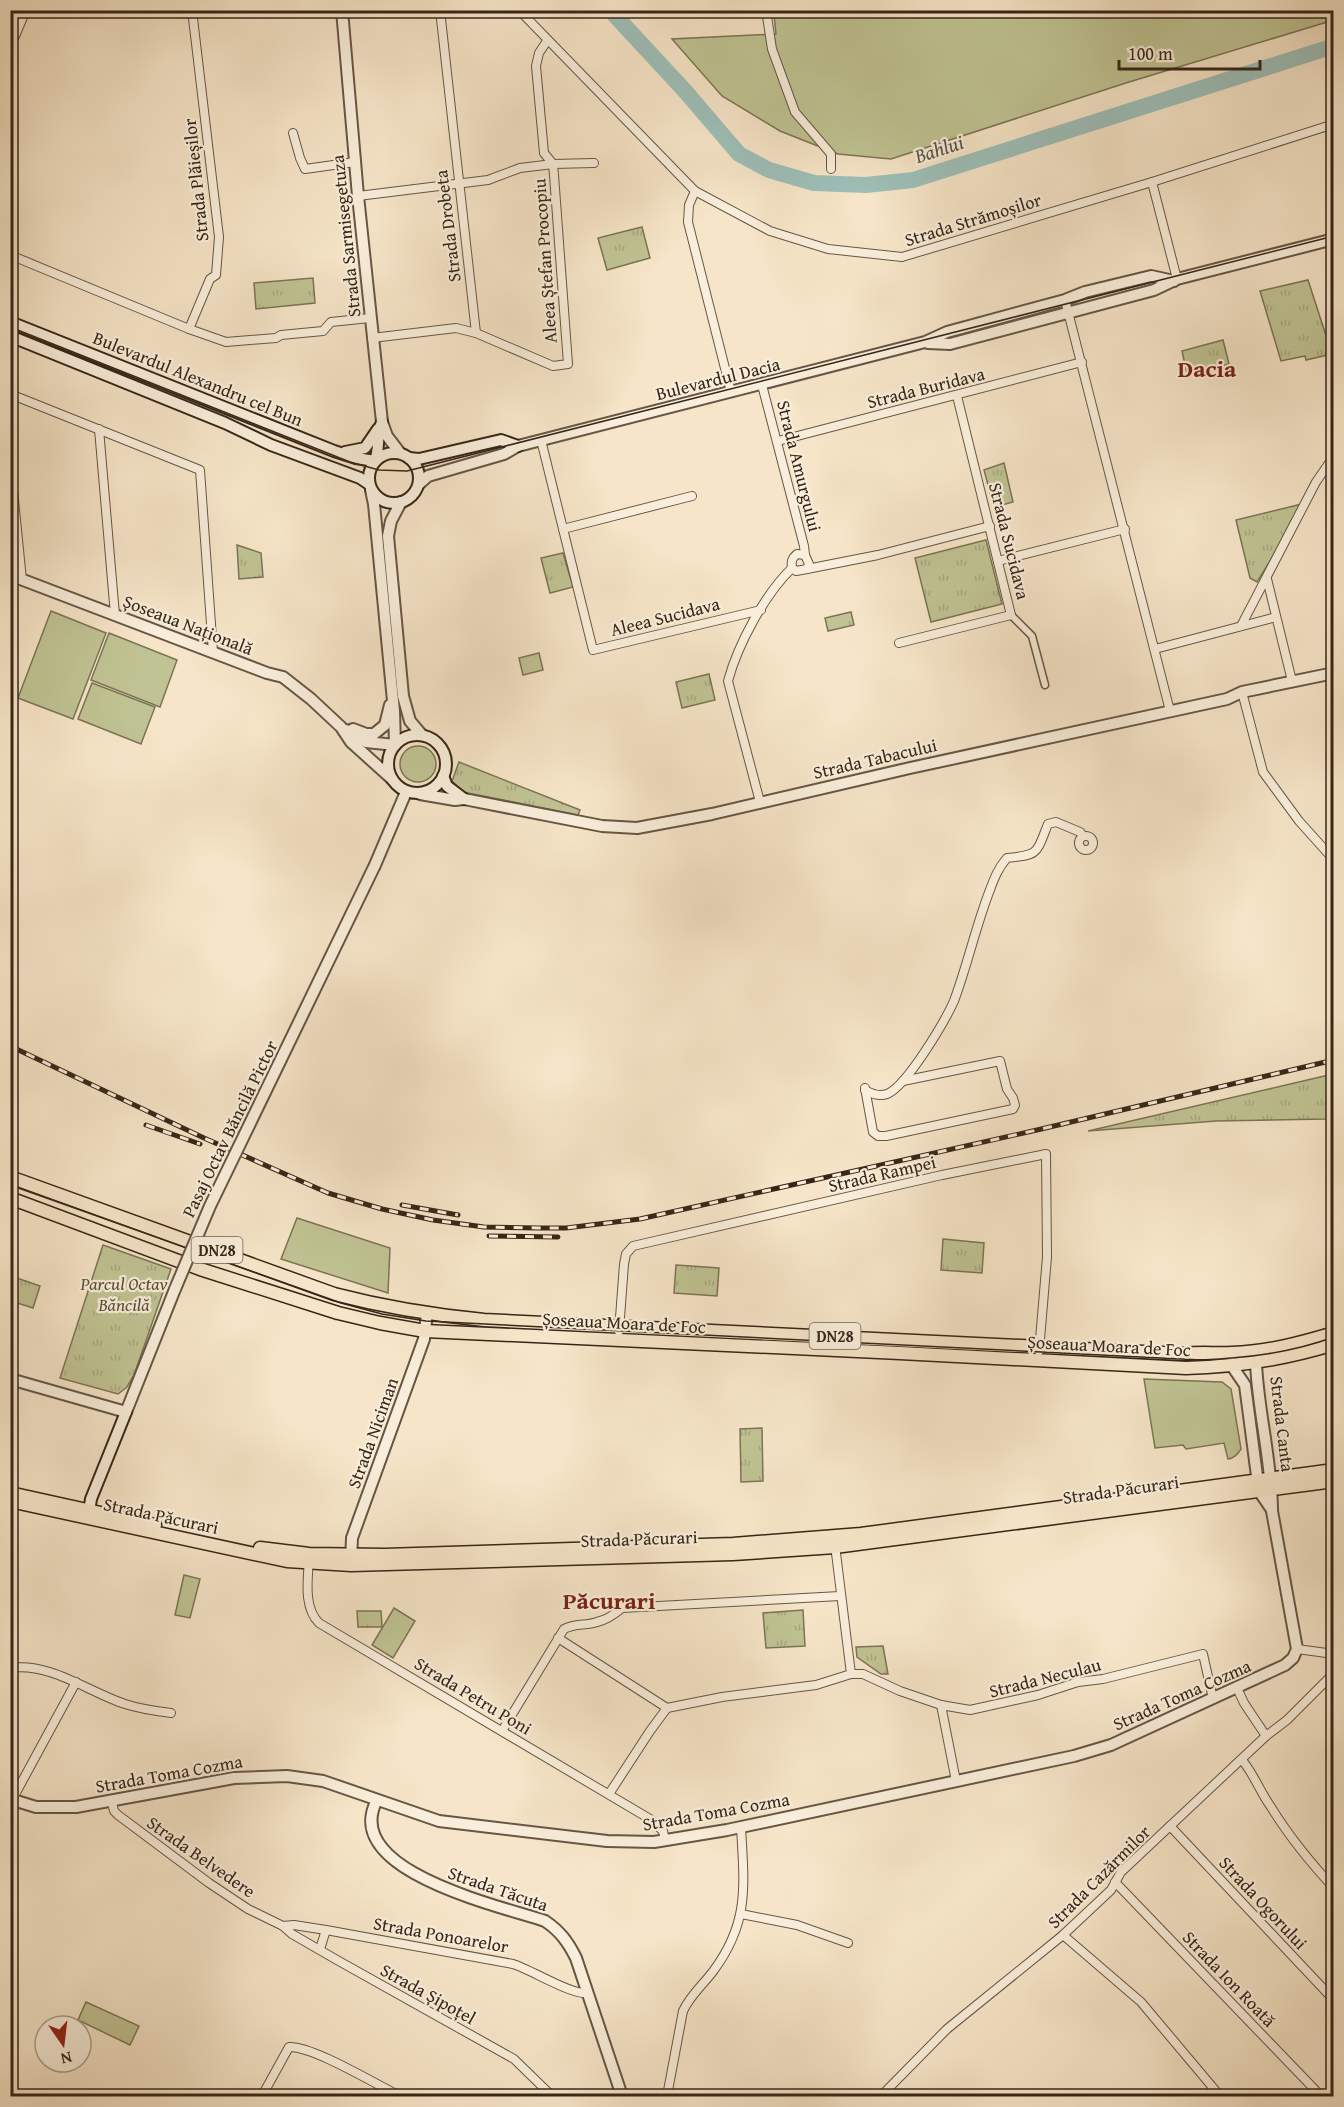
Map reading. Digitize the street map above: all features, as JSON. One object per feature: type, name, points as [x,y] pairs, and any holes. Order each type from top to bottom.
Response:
[{"type":"main road","name":"DN28","points":[[10,1176],[334,1294],[384,1307],[427,1313]]},
{"type":"main road","name":"Șoseaua Moara de Foc","points":[[10,1198],[200,1269],[338,1313],[425,1331],[1186,1368],[1256,1363]]},
{"type":"main road","name":"Șoseaua Moara de Foc","points":[[427,1313],[484,1320],[1185,1354],[1243,1352],[1278,1347],[1334,1333]]},
{"type":"main road","name":"Strada Canta","points":[[1256,1363],[1334,1344]]},
{"type":"main road","points":[[1265,1485],[1334,1470]]},
{"type":"main road","points":[[1265,1485],[1334,1481]]},
{"type":"main road","name":"Strada Păcurari","points":[[10,1502],[88,1514],[309,1558],[351,1560],[834,1542],[1265,1485]]},
{"type":"main road","name":"Strada Păcurari","points":[[10,1493],[88,1514]]},
{"type":"street","points":[[10,48],[26,10]]},
{"type":"street","name":"Strada Sarmisegetuza","points":[[342,10],[380,426],[404,456]]},
{"type":"street","name":"Strada Drobeta","points":[[441,10],[458,184],[476,333]]},
{"type":"street","points":[[519,10],[695,191],[689,205],[688,222],[731,392]]},
{"type":"street","points":[[766,10],[772,49],[795,112],[831,154],[831,169]]},
{"type":"street","name":"Strada Plăieșilor","points":[[189,329],[210,279],[216,275],[219,237],[193,11]]},
{"type":"street","name":"Aleea Ștefan Procopiu","points":[[476,333],[553,366],[568,364],[553,164],[544,153],[536,66],[539,53],[547,41]]},
{"type":"street","name":"Strada Strămoșilor","points":[[695,191],[770,231],[801,242],[828,249],[902,257],[1152,182],[1334,124]]},
{"type":"street","points":[[293,133],[305,169],[326,168],[355,162]]},
{"type":"street","name":"Aleea Ștefan Procopiu","points":[[358,196],[488,180],[520,168],[594,163]]},
{"type":"street","points":[[1152,182],[1175,280]]},
{"type":"street","name":"Bulevardul Dacia","points":[[924,342],[950,344],[1069,314],[1154,290],[1175,280],[1334,239]]},
{"type":"street","points":[[10,255],[226,342],[323,331],[331,322],[370,318]]},
{"type":"street","name":"Bulevardul Dacia","points":[[519,446],[924,342],[947,332],[1065,300],[1085,292],[1151,276],[1175,280]]},
{"type":"street","points":[[1065,300],[1170,711]]},
{"type":"street","name":"Bulevardul Alexandru cel Bun","points":[[10,322],[338,453],[375,461]]},
{"type":"street","points":[[372,338],[456,328],[476,333]]},
{"type":"street","name":"Bulevardul Alexandru cel Bun","points":[[10,336],[225,423],[271,444],[360,478],[370,487]]},
{"type":"street","name":"Strada Buridava","points":[[778,441],[1082,362]]},
{"type":"street","name":"Strada Amurgului","points":[[762,384],[809,564],[807,569]]},
{"type":"street","points":[[10,394],[200,470],[213,652]]},
{"type":"street","name":"Strada Sucidava","points":[[899,643],[1011,615],[957,396]]},
{"type":"street","points":[[338,453],[365,448],[380,426]]},
{"type":"street","points":[[380,426],[378,450],[369,473],[374,504],[392,698],[395,745],[388,768],[400,788],[406,792],[420,794],[434,787],[443,776],[445,766],[442,750],[434,739],[421,734],[410,721],[403,696],[388,536],[391,521],[401,502]]},
{"type":"street","points":[[99,429],[115,615]]},
{"type":"street","points":[[375,461],[384,455],[419,459],[501,440],[519,446]]},
{"type":"street","name":"Aleea Sucidava","points":[[541,440],[593,650],[761,610]]},
{"type":"street","points":[[370,487],[375,495],[384,502],[401,502],[412,496],[419,484],[428,476],[504,454],[519,446]]},
{"type":"street","points":[[404,456],[418,469],[419,484]]},
{"type":"street","points":[[1241,626],[1316,482],[1334,456]]},
{"type":"street","points":[[10,460],[22,580]]},
{"type":"street","points":[[563,529],[692,496]]},
{"type":"street","points":[[792,568],[796,571],[878,555],[990,526]]},
{"type":"street","points":[[998,561],[1125,529]]},
{"type":"street","name":"Strada Amurgului","points":[[760,802],[728,681],[733,662],[761,610],[782,578],[792,568],[793,557],[797,554],[805,555]]},
{"type":"street","name":"Șoseaua Națională","points":[[10,575],[267,673],[283,677],[341,727],[366,742],[395,745]]},
{"type":"street","points":[[1267,579],[1292,681]]},
{"type":"street","points":[[1011,615],[1032,636],[1045,685]]},
{"type":"street","points":[[1155,649],[1276,617]]},
{"type":"street","name":"Strada Tabacului","points":[[420,794],[602,826],[628,828],[659,825],[1227,699],[1242,692],[1334,673]]},
{"type":"street","points":[[1242,692],[1263,772],[1299,820],[1334,860]]},
{"type":"street","points":[[325,712],[358,731],[374,734],[385,724],[392,698]]},
{"type":"street","name":"Șoseaua Națională","points":[[341,727],[351,742],[392,778]]},
{"type":"street","points":[[395,745],[407,736],[421,734]]},
{"type":"street","points":[[443,776],[447,786],[464,800]]},
{"type":"street","name":"Pasaj Octav Băncilă Pictor","points":[[88,1514],[91,1499],[210,1206],[375,865],[406,792]]},
{"type":"street","points":[[903,1081],[1000,1061],[1007,1089],[1015,1105],[1012,1109],[878,1136],[873,1132],[865,1089],[882,1095],[895,1090],[915,1067],[953,1003],[978,922],[1000,866],[1007,858],[1033,855],[1038,850],[1048,825],[1056,822],[1080,832],[1083,836]]},
{"type":"street","name":"Strada Rampei","points":[[619,1341],[624,1264],[626,1254],[633,1246],[942,1175],[1046,1154],[1047,1257],[1039,1346]]},
{"type":"street","name":"Strada Niciman","points":[[351,1560],[352,1538],[424,1339],[427,1313]]},
{"type":"street","points":[[1038,1361],[1039,1346]]},
{"type":"street","name":"Strada Canta","points":[[1185,1354],[1250,1360],[1256,1363],[1265,1485]]},
{"type":"street","name":"Strada Canta","points":[[1232,1366],[1245,1385],[1265,1485]]},
{"type":"street","points":[[10,1379],[126,1412]]},
{"type":"street","points":[[1265,1485],[1272,1510],[1297,1649],[1334,1654]]},
{"type":"street","points":[[609,1794],[667,1708],[722,1697],[816,1685],[851,1674],[834,1542]]},
{"type":"street","name":"Strada Petru Poni","points":[[309,1558],[307,1586],[309,1603],[311,1613],[319,1623],[609,1794],[656,1824],[663,1831],[665,1840]]},
{"type":"street","points":[[502,1731],[564,1629],[574,1624],[597,1622],[615,1614],[622,1608],[840,1596]]},
{"type":"street","points":[[558,1638],[667,1708]]},
{"type":"street","name":"Strada Toma Cozma","points":[[11,1799],[36,1807],[51,1808],[112,1802],[251,1776],[287,1776],[323,1781],[439,1821],[608,1841],[665,1840],[741,1827],[1074,1756],[1111,1745],[1285,1665],[1293,1658],[1297,1649]]},
{"type":"street","name":"Strada Neculau","points":[[851,1674],[864,1674],[900,1691],[958,1709],[981,1709],[1078,1682],[1103,1679],[1203,1654],[1214,1699]]},
{"type":"street","points":[[10,1668],[31,1667],[76,1682],[123,1704],[145,1710],[171,1713]]},
{"type":"street","name":"Strada Cazărmilor","points":[[881,2097],[947,2029],[1063,1935],[1111,1890],[1121,1872],[1266,1736],[1287,1720],[1334,1673]]},
{"type":"street","points":[[11,1799],[76,1682]]},
{"type":"street","points":[[1237,1688],[1266,1736]]},
{"type":"street","points":[[941,1704],[956,1781]]},
{"type":"street","points":[[1242,1760],[1250,1768],[1268,1804],[1294,1845],[1334,1888]]},
{"type":"street","name":"Strada Tăcuta","points":[[376,1800],[370,1818],[373,1835],[383,1849],[398,1863],[415,1875],[440,1887],[544,1921],[554,1927],[570,1945],[622,2097]]},
{"type":"street","name":"Strada Belvedere","points":[[112,1802],[114,1811],[118,1815],[200,1876],[248,1909],[282,1926]]},
{"type":"street","name":"Strada Ogorului","points":[[1170,1826],[1334,2000]]},
{"type":"street","points":[[667,2097],[688,2001],[714,1970],[728,1948],[741,1914],[744,1897],[741,1827]]},
{"type":"street","name":"Strada Ion Roată","points":[[1115,1882],[1321,2097]]},
{"type":"street","points":[[741,1914],[797,1925],[848,1943]]},
{"type":"street","name":"Strada Ponoarelor","points":[[282,1926],[294,1925],[326,1930],[513,1964],[532,1970],[577,1992],[588,1993]]},
{"type":"street","name":"Strada Șipoțel","points":[[282,1926],[292,1934],[514,2059],[552,2097]]},
{"type":"street","points":[[320,1949],[326,1930]]},
{"type":"street","points":[[1063,1935],[1141,2002],[1220,2097]]},
{"type":"street","points":[[262,2097],[289,2047],[303,2048],[400,2097]]},
{"type":"green space","points":[[1333,10],[1334,20],[1129,82],[891,159],[838,154],[780,131],[722,96],[672,39],[776,34],[774,15],[647,14],[644,11]]},
{"type":"green space","points":[[642,227],[650,258],[607,270],[598,238]]},
{"type":"green space","points":[[313,278],[315,303],[256,309],[254,283]]},
{"type":"green space","points":[[1308,280],[1332,354],[1306,360],[1305,356],[1281,361],[1260,291]]},
{"type":"green space","points":[[1223,340],[1229,364],[1187,374],[1182,351]]},
{"type":"green space","points":[[1004,463],[1013,502],[998,506],[995,495],[991,496],[984,470]]},
{"type":"green space","points":[[1306,503],[1257,582],[1250,578],[1236,520]]},
{"type":"green space","points":[[986,540],[1002,604],[931,622],[915,558]]},
{"type":"green space","points":[[237,545],[261,553],[263,577],[239,579]]},
{"type":"green space","points":[[563,553],[573,587],[550,593],[541,558]]},
{"type":"green space","points":[[51,611],[106,633],[73,719],[18,698]]},
{"type":"green space","points":[[851,612],[854,625],[828,631],[825,618]]},
{"type":"green space","points":[[109,633],[177,660],[160,707],[91,680]]},
{"type":"green space","points":[[539,653],[543,670],[523,675],[519,658]]},
{"type":"green space","points":[[709,674],[715,700],[682,708],[676,682]]},
{"type":"green space","points":[[92,683],[155,707],[141,744],[78,719]]},
{"type":"green space","points":[[418,746],[431,751],[436,764],[431,777],[418,782],[405,777],[400,764],[405,751]]},
{"type":"green space","points":[[459,762],[580,810],[578,815],[463,792],[452,781]]},
{"type":"green space","points":[[1333,1074],[1333,1117],[1326,1119],[1216,1121],[1088,1131]]},
{"type":"green space","points":[[297,1218],[390,1248],[388,1293],[281,1259]]},
{"type":"green space","points":[[943,1239],[984,1243],[982,1273],[941,1270]]},
{"type":"green space","name":"Parcul Octav Băncilă","points":[[103,1245],[171,1269],[134,1375],[127,1387],[118,1394],[60,1378]]},
{"type":"green space","points":[[676,1265],[719,1268],[717,1296],[674,1293]]},
{"type":"green space","points":[[11,1276],[40,1286],[33,1308],[11,1301]]},
{"type":"green space","points":[[1144,1379],[1222,1382],[1231,1389],[1241,1449],[1238,1453],[1228,1459],[1224,1443],[1186,1449],[1183,1445],[1155,1448]]},
{"type":"green space","points":[[762,1428],[763,1481],[741,1482],[740,1429]]},
{"type":"green space","points":[[184,1575],[200,1579],[190,1618],[175,1615]]},
{"type":"green space","points":[[394,1608],[415,1621],[393,1658],[372,1645]]},
{"type":"green space","points":[[803,1610],[805,1646],[766,1648],[763,1613]]},
{"type":"green space","points":[[357,1611],[381,1611],[382,1627],[358,1627]]},
{"type":"green space","points":[[883,1646],[888,1674],[881,1674],[857,1657],[856,1647]]},
{"type":"green space","points":[[86,2002],[139,2026],[130,2045],[93,2027],[93,2014],[81,2014]]},
{"type":"waterway","name":"Bahlui","points":[[610,10],[685,91],[739,154],[769,170],[814,183],[866,185],[913,180],[1334,46]]},
{"type":"tram line","points":[[10,327],[350,462],[379,470],[407,471],[1334,236]]},
{"type":"tram line","points":[[10,1185],[341,1303],[382,1314],[426,1321],[1201,1360],[1268,1354],[1334,1337]]},
{"type":"railway","points":[[10,1046],[204,1138],[328,1193],[382,1209],[433,1220],[484,1227],[539,1228],[566,1228],[640,1219],[1037,1130],[1334,1060]]},
{"type":"railway","points":[[146,1125],[200,1144]]},
{"type":"railway","points":[[402,1205],[458,1215]]},
{"type":"railway","points":[[489,1236],[558,1237]]},
{"type":"district","name":"Dacia","points":[[1207,369]]},
{"type":"district","name":"Păcurari","points":[[609,1601]]}]
